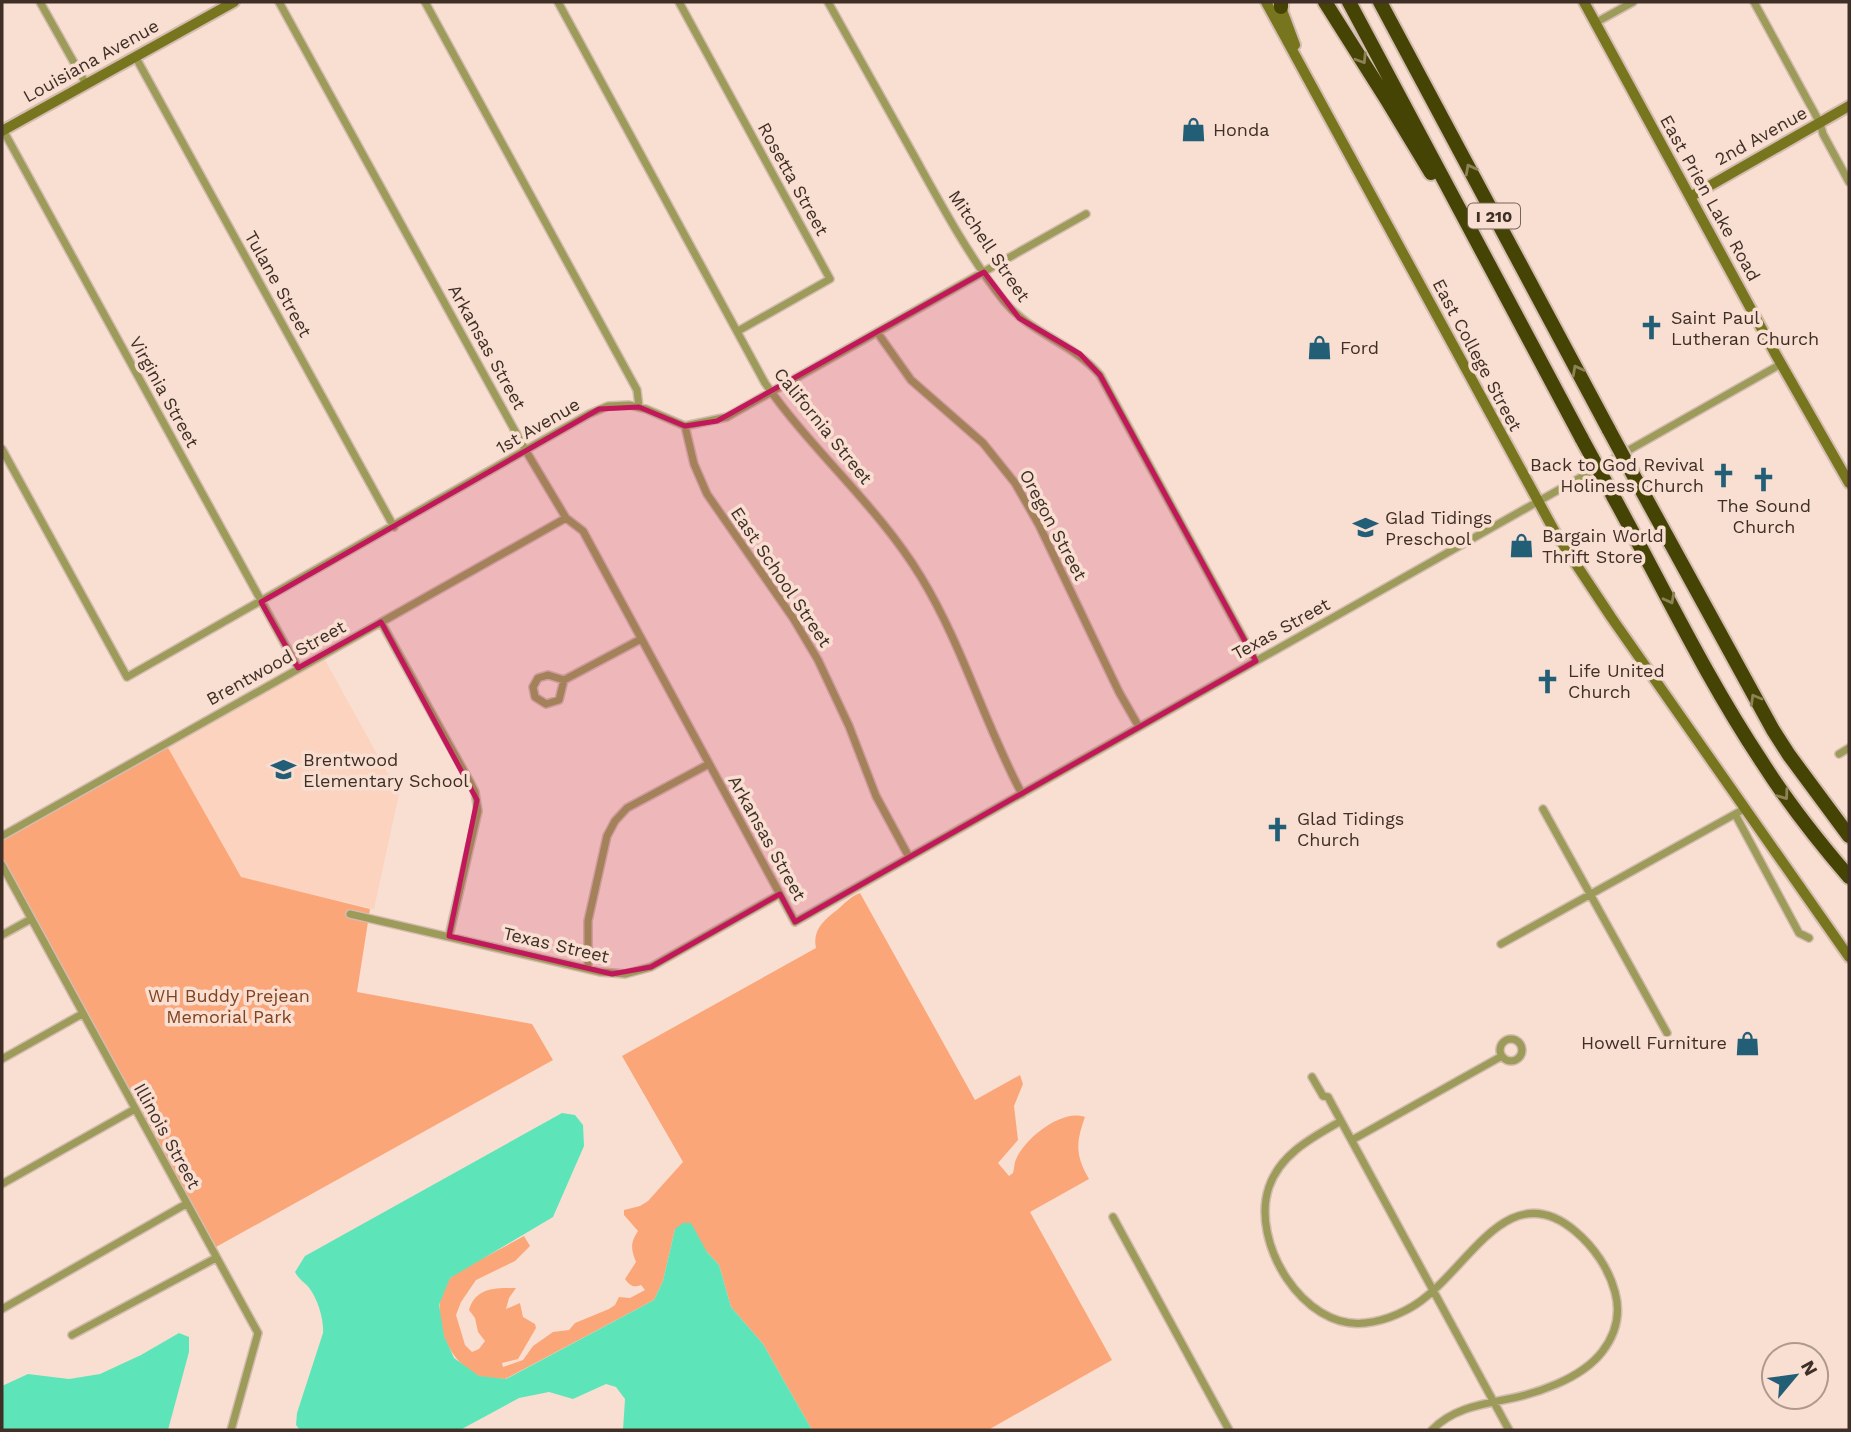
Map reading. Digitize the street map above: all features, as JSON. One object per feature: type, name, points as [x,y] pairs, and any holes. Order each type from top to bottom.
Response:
[{"type":"highway","points":[[1325,2],[1387,100],[1453,214],[1495,273]]},
{"type":"highway","name":"I 210","points":[[1349,2],[1714,682],[1760,760],[1796,811],[1849,877]]},
{"type":"highway","name":"I 210","points":[[1380,2],[1773,730],[1788,755],[1849,836]]},
{"type":"highway","points":[[1387,2],[1411,59]]},
{"type":"street","points":[[40,2],[86,84]]},
{"type":"street","name":"Louisiana Avenue","points":[[2,130],[234,2]]},
{"type":"street","name":"Arkansas Street","points":[[279,2],[526,451],[566,518],[583,531],[795,922]]},
{"type":"street","points":[[425,2],[637,390],[639,407]]},
{"type":"street","name":"California Street","points":[[558,2],[772,392],[883,525],[922,578],[955,641],[989,728],[1022,794]]},
{"type":"street","name":"Rosetta Street","points":[[679,2],[830,279],[738,331]]},
{"type":"street","name":"Mitchell Street","points":[[828,2],[948,218],[984,272],[1019,318],[1080,354],[1100,375],[1256,661]]},
{"type":"street","name":"East College Street","points":[[1266,2],[1537,503],[1611,617],[1849,957]]},
{"type":"street","name":"East Prien Lake Road","points":[[1584,2],[1849,483]]},
{"type":"street","points":[[1595,23],[1633,2]]},
{"type":"street","points":[[1754,2],[1849,182]]},
{"type":"street","name":"East College Street","points":[[1280,3],[1305,71]]},
{"type":"street","name":"Tulane Street","points":[[135,56],[394,527]]},
{"type":"street","name":"2nd Avenue","points":[[1690,197],[1849,106]]},
{"type":"street","name":"Virginia Street","points":[[2,130],[298,668]]},
{"type":"street","points":[[685,426],[727,417],[1086,214]]},
{"type":"street","name":"Oregon Street","points":[[877,332],[911,380],[983,443],[1016,483],[1119,692],[1139,727]]},
{"type":"street","name":"Texas Street","points":[[795,922],[1782,364]]},
{"type":"street","name":"1st Avenue","points":[[2,449],[127,677],[598,409],[618,405],[639,407],[685,426]]},
{"type":"street","name":"East School Street","points":[[685,426],[694,464],[707,494],[793,618],[818,660],[849,726],[876,796],[909,857]]},
{"type":"street","name":"Brentwood Street","points":[[2,835],[566,518]]},
{"type":"street","points":[[381,622],[470,782],[477,800],[478,811],[449,936]]},
{"type":"street","points":[[564,680],[561,696],[555,702],[542,703],[535,697],[533,687],[538,678],[548,675],[564,680],[641,639]]},
{"type":"street","points":[[1839,754],[1849,748]]},
{"type":"street","points":[[588,968],[590,909],[607,836],[615,821],[627,808],[709,764]]},
{"type":"street","points":[[1501,944],[1746,808]]},
{"type":"street","points":[[1543,809],[1667,1033]]},
{"type":"street","points":[[1735,814],[1799,933],[1809,938]]},
{"type":"street","name":"Illinois Street","points":[[2,865],[258,1333],[231,1430]]},
{"type":"street","name":"Texas Street","points":[[350,914],[600,972],[625,974],[651,967],[780,894]]},
{"type":"street","points":[[2,935],[31,919]]},
{"type":"street","points":[[2,1059],[82,1014]]},
{"type":"street","points":[[1352,1140],[1502,1056]]},
{"type":"street","points":[[1312,1077],[1323,1096],[1328,1097],[1510,1430]]},
{"type":"street","points":[[2,1184],[135,1109]]},
{"type":"street","points":[[1341,1121],[1296,1150],[1279,1168],[1269,1186],[1265,1207],[1265,1220],[1272,1245],[1284,1272],[1303,1299],[1319,1313],[1353,1324],[1390,1317],[1420,1302],[1495,1228],[1512,1217],[1525,1213],[1549,1214],[1569,1226],[1595,1252],[1615,1290],[1618,1316],[1614,1333],[1601,1353],[1579,1371],[1525,1394],[1456,1413],[1432,1430]]},
{"type":"street","points":[[2,1309],[187,1204]]},
{"type":"street","points":[[1113,1217],[1229,1430]]},
{"type":"street","points":[[72,1335],[216,1258]]},
{"type":"highlighted area","points":[[984,272],[1019,318],[1080,354],[1100,375],[1256,661],[795,922],[780,894],[651,967],[612,974],[449,936],[477,800],[381,622],[298,668],[261,602],[599,409],[639,407],[685,426],[717,421]]},
{"type":"shaded area","name":"Brentwood Elementary School","points":[[324,658],[399,794],[374,909],[241,878],[167,746]]},
{"type":"shaded area","points":[[562,1113],[575,1115],[583,1125],[584,1146],[553,1217],[450,1278],[439,1305],[444,1336],[454,1358],[479,1376],[506,1379],[654,1300],[663,1281],[675,1229],[683,1223],[691,1223],[707,1252],[719,1265],[731,1307],[763,1344],[812,1430],[623,1430],[625,1399],[616,1387],[606,1384],[573,1399],[549,1392],[519,1398],[460,1430],[300,1430],[296,1425],[297,1413],[323,1333],[316,1299],[295,1272],[305,1256]]},
{"type":"shaded area","points":[[179,1333],[189,1337],[189,1352],[168,1430],[2,1430],[2,1386],[28,1374],[69,1379],[100,1374]]},
{"type":"green space","name":"WH Buddy Prejean Memorial Park","points":[[167,746],[241,877],[370,909],[357,992],[532,1024],[553,1060],[216,1247],[2,857],[2,839]]},
{"type":"green space","points":[[860,893],[975,1100],[1020,1075],[1023,1084],[1014,1106],[1018,1140],[998,1163],[1009,1176],[1013,1173],[1019,1153],[1044,1128],[1065,1117],[1085,1117],[1078,1148],[1081,1163],[1089,1179],[1030,1212],[1112,1360],[988,1430],[812,1430],[763,1344],[731,1307],[719,1265],[707,1252],[675,1229],[663,1281],[654,1300],[505,1379],[482,1377],[467,1369],[457,1359],[443,1334],[440,1305],[443,1291],[453,1275],[524,1236],[530,1246],[515,1261],[476,1280],[461,1302],[456,1315],[465,1345],[472,1352],[479,1349],[485,1341],[469,1310],[472,1302],[487,1290],[516,1288],[506,1309],[520,1303],[523,1317],[535,1324],[536,1328],[518,1359],[502,1363],[503,1367],[523,1360],[533,1346],[553,1332],[569,1330],[575,1323],[609,1309],[619,1297],[630,1298],[645,1290],[641,1285],[632,1286],[625,1279],[636,1262],[632,1246],[638,1231],[624,1215],[624,1210],[648,1201],[683,1162],[622,1056],[816,948],[816,936],[820,926],[848,900]]},
{"type":"place","name":"Honda","points":[[1193,130]]},
{"type":"place","name":"Saint Paul Lutheran Church","points":[[1651,328]]},
{"type":"place","name":"Ford","points":[[1320,348]]},
{"type":"place","name":"Back to God Revival Holiness Church","points":[[1724,475]]},
{"type":"place","name":"The Sound Church","points":[[1764,479]]},
{"type":"place","name":"Glad Tidings Preschool","points":[[1365,528]]},
{"type":"place","name":"Bargain World Thrift Store","points":[[1522,546]]},
{"type":"place","name":"Life United Church","points":[[1548,681]]},
{"type":"place","name":"Brentwood Elementary School","points":[[283,770]]},
{"type":"place","name":"Glad Tidings Church","points":[[1277,829]]},
{"type":"place","name":"Howell Furniture","points":[[1747,1043]]}]
